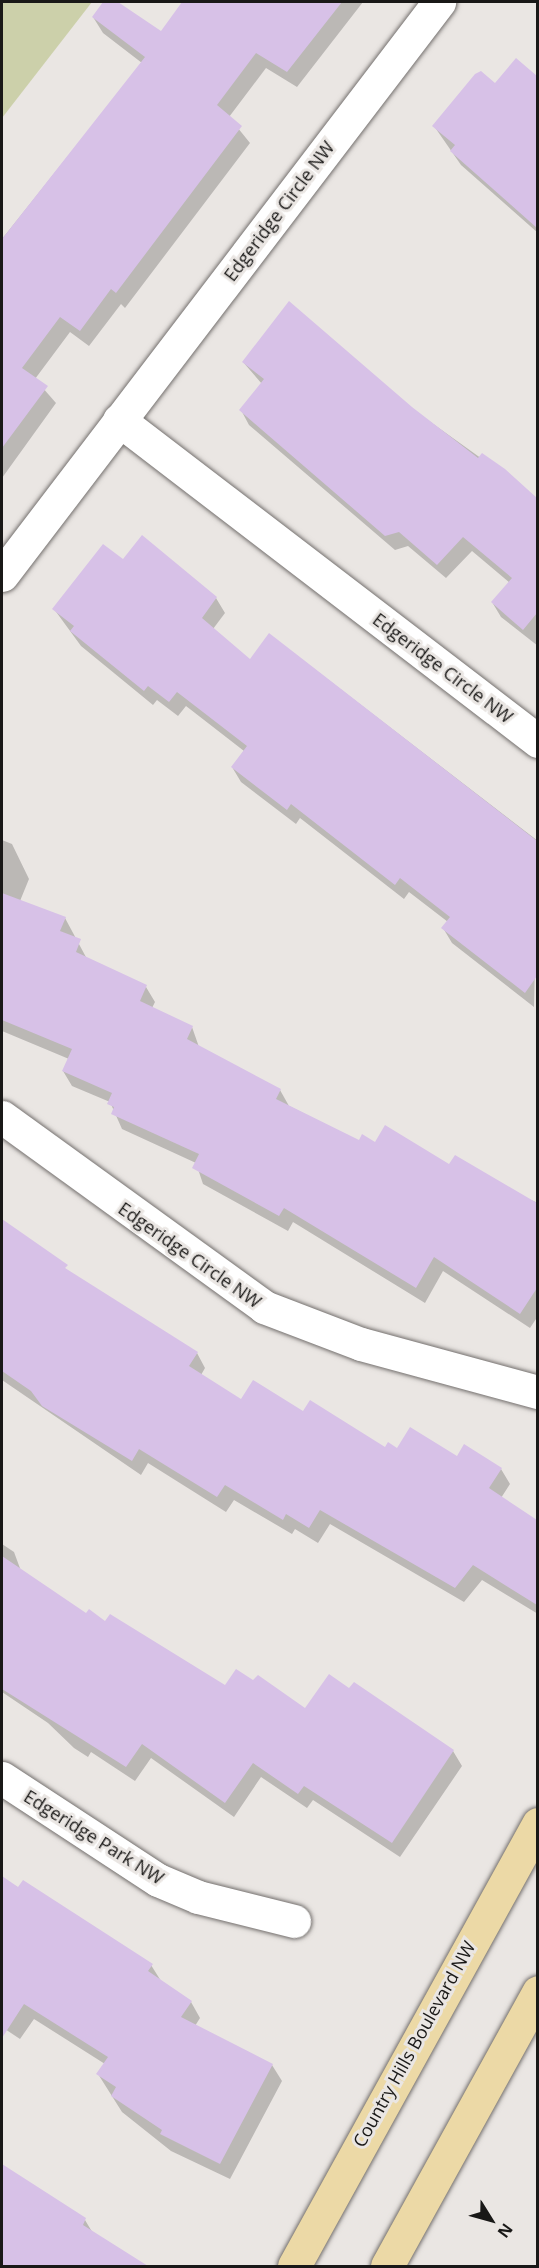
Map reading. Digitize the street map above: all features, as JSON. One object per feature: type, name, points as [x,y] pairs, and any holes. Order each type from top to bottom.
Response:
[{"type":"main road","name":"Country Hills Boulevard NW","points":[[294,2266],[537,1824]]},
{"type":"main road","points":[[387,2266],[537,1992]]},
{"type":"street","name":"Edgeridge Circle NW","points":[[2,575],[439,2]]},
{"type":"street","name":"Edgeridge Circle NW","points":[[119,420],[537,741]]},
{"type":"street","name":"Edgeridge Circle NW","points":[[2,1117],[264,1307],[361,1344],[537,1392]]},
{"type":"street","name":"Edgeridge Park NW","points":[[2,1778],[158,1880],[198,1897],[294,1921]]},
{"type":"green space","points":[[2,2],[92,2],[2,118]]},
{"type":"building","points":[[103,2],[118,2],[161,31],[182,2],[342,2],[287,72],[256,53],[217,105],[242,126],[116,293],[111,289],[80,331],[60,317],[22,368],[48,386],[2,448],[2,239],[145,57],[92,17]]},
{"type":"building","points":[[516,58],[537,76],[537,228],[450,151],[455,145],[432,126],[475,74],[481,71],[495,83]]},
{"type":"building","points":[[289,301],[412,407],[478,458],[482,453],[505,469],[537,498],[537,613],[523,630],[491,602],[512,578],[463,537],[437,565],[399,532],[385,536],[239,410],[264,379],[242,362]]},
{"type":"building","points":[[142,535],[217,597],[202,618],[250,659],[269,633],[537,841],[537,976],[525,993],[441,928],[450,917],[400,878],[395,885],[291,804],[287,810],[231,767],[247,746],[177,692],[169,702],[148,686],[144,691],[70,631],[74,626],[52,609],[103,544],[123,559]]},
{"type":"building","points":[[2,893],[66,917],[60,931],[81,939],[76,952],[147,985],[140,1001],[193,1026],[187,1039],[281,1089],[276,1099],[359,1140],[362,1134],[375,1142],[385,1125],[449,1164],[455,1155],[537,1203],[537,1288],[520,1314],[434,1257],[416,1288],[284,1208],[279,1216],[192,1168],[199,1154],[111,1114],[114,1107],[107,1104],[112,1093],[62,1071],[72,1049],[2,1020]]},
{"type":"building","points":[[2,1219],[68,1265],[65,1268],[198,1352],[189,1366],[241,1399],[253,1380],[303,1411],[310,1400],[385,1447],[388,1442],[397,1448],[410,1427],[457,1456],[464,1444],[502,1468],[489,1488],[537,1520],[537,1605],[473,1565],[455,1588],[320,1510],[309,1528],[286,1514],[283,1520],[225,1485],[217,1497],[139,1449],[132,1461],[42,1406],[31,1391],[2,1371]]},
{"type":"building","points":[[2,1556],[86,1613],[89,1609],[105,1621],[110,1614],[225,1685],[236,1669],[253,1680],[258,1675],[305,1708],[329,1674],[349,1688],[354,1682],[454,1750],[392,1843],[304,1786],[298,1794],[253,1763],[225,1803],[142,1744],[126,1767],[2,1689]]},
{"type":"building","points":[[2,1876],[18,1887],[23,1880],[153,1964],[148,1971],[192,2001],[181,2017],[273,2064],[220,2164],[160,2134],[162,2130],[111,2096],[116,2087],[96,2074],[108,2057],[24,2004],[2,2038]]},
{"type":"building","points":[[2,2164],[86,2218],[83,2225],[148,2266],[2,2266]]}]
